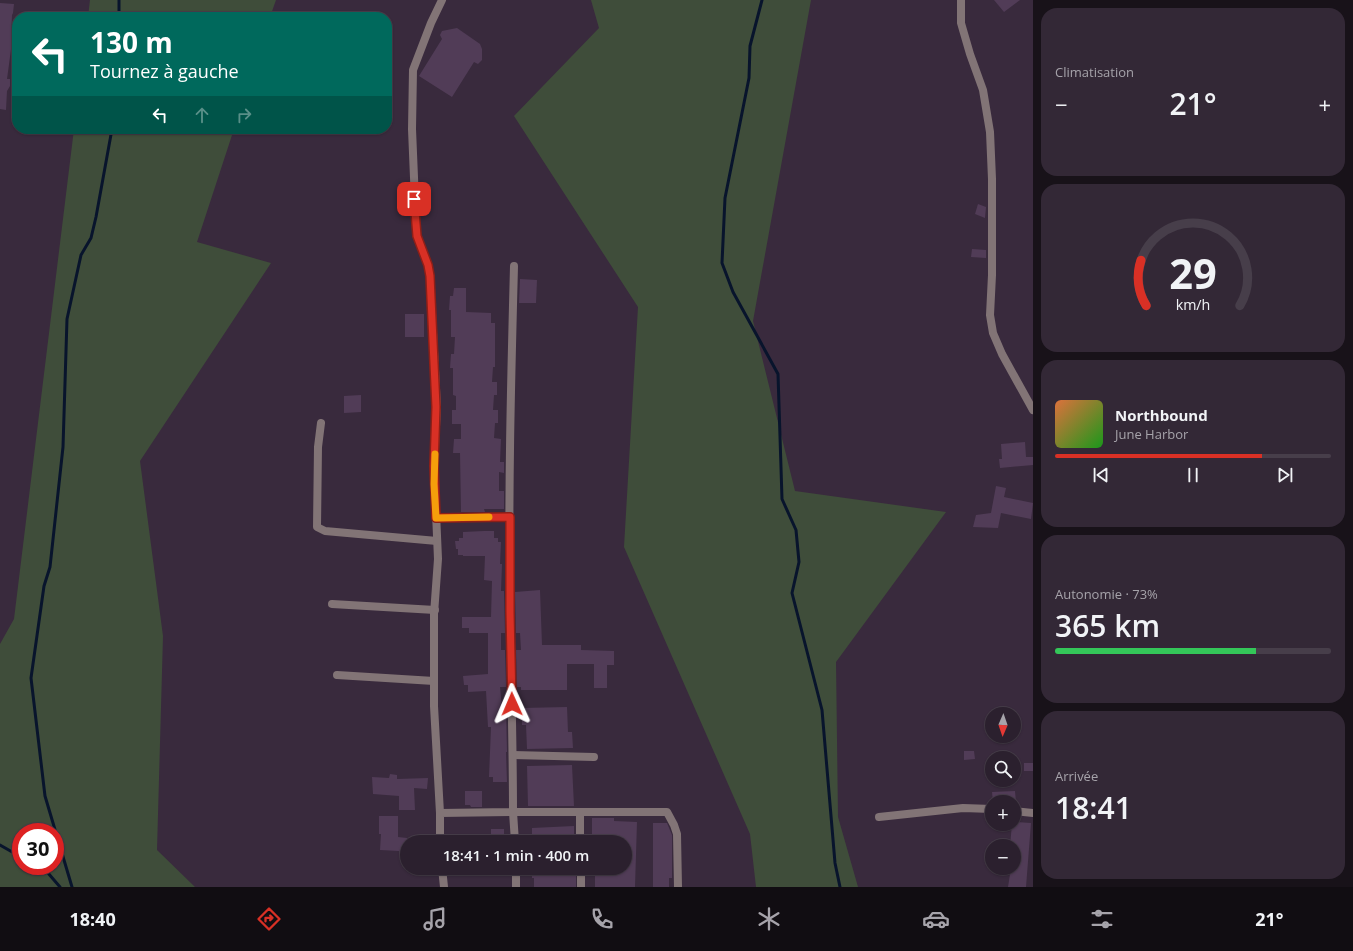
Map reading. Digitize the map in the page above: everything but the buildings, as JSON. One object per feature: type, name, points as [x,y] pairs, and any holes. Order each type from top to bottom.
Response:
[{"type":"street","points":[[440,835],[434,706],[435,610],[438,559],[434,466],[436,407],[430,276],[428,265],[417,236],[414,199],[412,129],[413,70],[431,23],[442,0]]},
{"type":"street","points":[[961,0],[961,23],[983,90],[990,132],[993,221],[990,315],[993,333],[1002,354],[1033,410]]},
{"type":"street","points":[[514,266],[510,411],[510,612],[515,835]]},
{"type":"street","points":[[321,423],[318,447],[317,527],[325,531],[437,541]]},
{"type":"street","points":[[436,518],[510,517]]},
{"type":"street","points":[[332,604],[435,610]]},
{"type":"street","points":[[337,675],[434,681]]},
{"type":"street","points":[[513,755],[594,757]]},
{"type":"street","points":[[879,817],[964,808],[985,809]]},
{"type":"street","points":[[440,813],[667,812],[674,824],[677,834],[678,887]]},
{"type":"street","points":[[1021,812],[1033,813]]},
{"type":"street","points":[[580,813],[580,835]]},
{"type":"street","points":[[443,875],[444,887]]},
{"type":"street","points":[[516,875],[516,887]]},
{"type":"street","points":[[581,875],[581,887]]},
{"type":"green space","points":[[90,0],[276,0],[272,12],[89,12]]},
{"type":"green space","points":[[591,0],[811,0],[753,321],[795,491],[946,512],[836,662],[838,817],[858,887],[756,887],[750,834],[624,547],[638,307],[514,116],[599,28]]},
{"type":"green space","points":[[73,134],[232,134],[197,242],[271,263],[140,461],[163,636],[157,850],[195,887],[0,887],[0,644],[14,619]]},
{"type":"waterway","points":[[119,0],[119,12]]},
{"type":"waterway","points":[[762,0],[750,46],[749,78],[725,198],[722,263],[733,292],[778,374],[782,499],[796,530],[799,562],[792,593],[822,710],[835,863],[840,887]]},
{"type":"waterway","points":[[72,887],[45,796],[31,678],[44,586],[50,567],[63,447],[67,319],[81,255],[91,238],[111,134]]},
{"type":"waterway","points":[[0,845],[12,852]]},
{"type":"waterway","points":[[50,875],[60,887]]},
{"type":"slow traffic","points":[[435,454],[434,484],[436,518],[489,517]]},
{"type":"route","points":[[414,199],[417,236],[428,265],[430,276],[436,407],[434,484],[436,518],[510,517],[512,704]]}]
